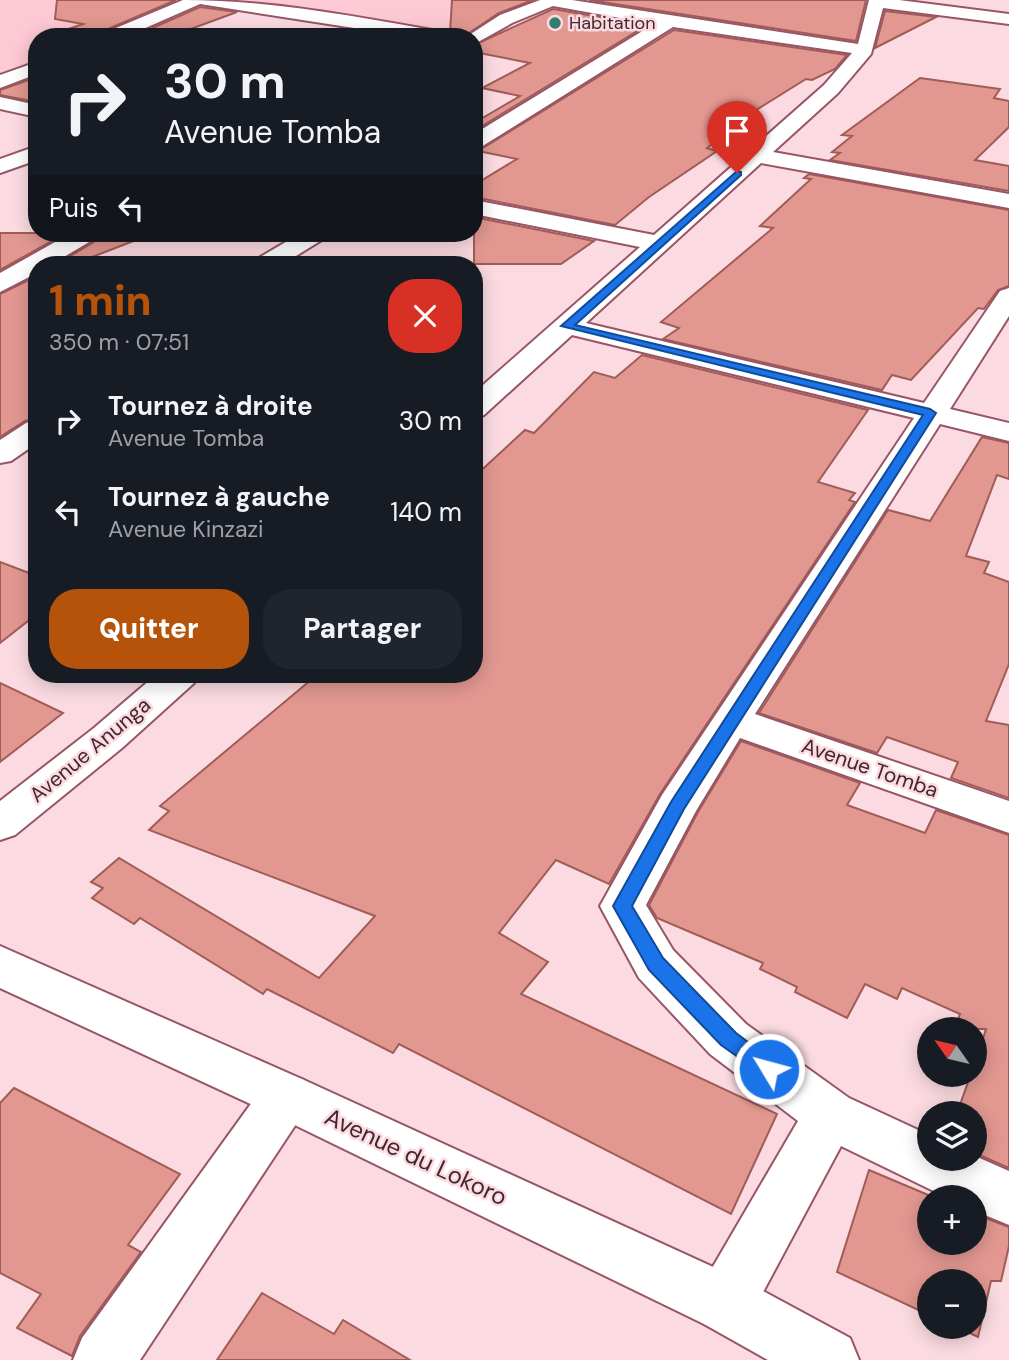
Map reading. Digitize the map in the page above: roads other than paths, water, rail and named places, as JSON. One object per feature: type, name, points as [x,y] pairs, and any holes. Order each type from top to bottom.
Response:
[{"type":"street","points":[[132,28],[200,0],[393,28]]},
{"type":"street","points":[[483,32],[506,19],[554,0],[586,8],[865,50]]},
{"type":"street","points":[[483,401],[831,89],[865,50],[877,1],[1009,19]]},
{"type":"street","points":[[307,28],[331,17]]},
{"type":"street","points":[[483,137],[671,21]]},
{"type":"street","points":[[0,82],[28,70]]},
{"type":"street","points":[[0,103],[28,109]]},
{"type":"street","points":[[0,167],[28,156]]},
{"type":"street","points":[[758,156],[1009,201]]},
{"type":"street","points":[[483,210],[657,243]]},
{"type":"street","points":[[48,256],[72,242]]},
{"type":"street","points":[[279,256],[302,242]]},
{"type":"street","points":[[0,284],[28,268]]},
{"type":"street","points":[[1009,296],[731,720],[677,806],[623,906],[656,964],[728,1039],[830,1115],[1009,1199]]},
{"type":"street","points":[[567,326],[1009,432]]},
{"type":"street","points":[[0,454],[28,435]]},
{"type":"street","name":"Avenue Anunga","points":[[0,824],[108,738],[170,683]]},
{"type":"street","name":"Avenue Tomba","points":[[731,720],[1009,817]]},
{"type":"street","name":"Avenue du Lokoro","points":[[0,965],[286,1096],[725,1303],[813,1356]]},
{"type":"street","points":[[104,1360],[286,1096]]},
{"type":"street","points":[[725,1303],[830,1115]]},
{"type":"place","name":"Habitation","points":[[555,23]]}]
